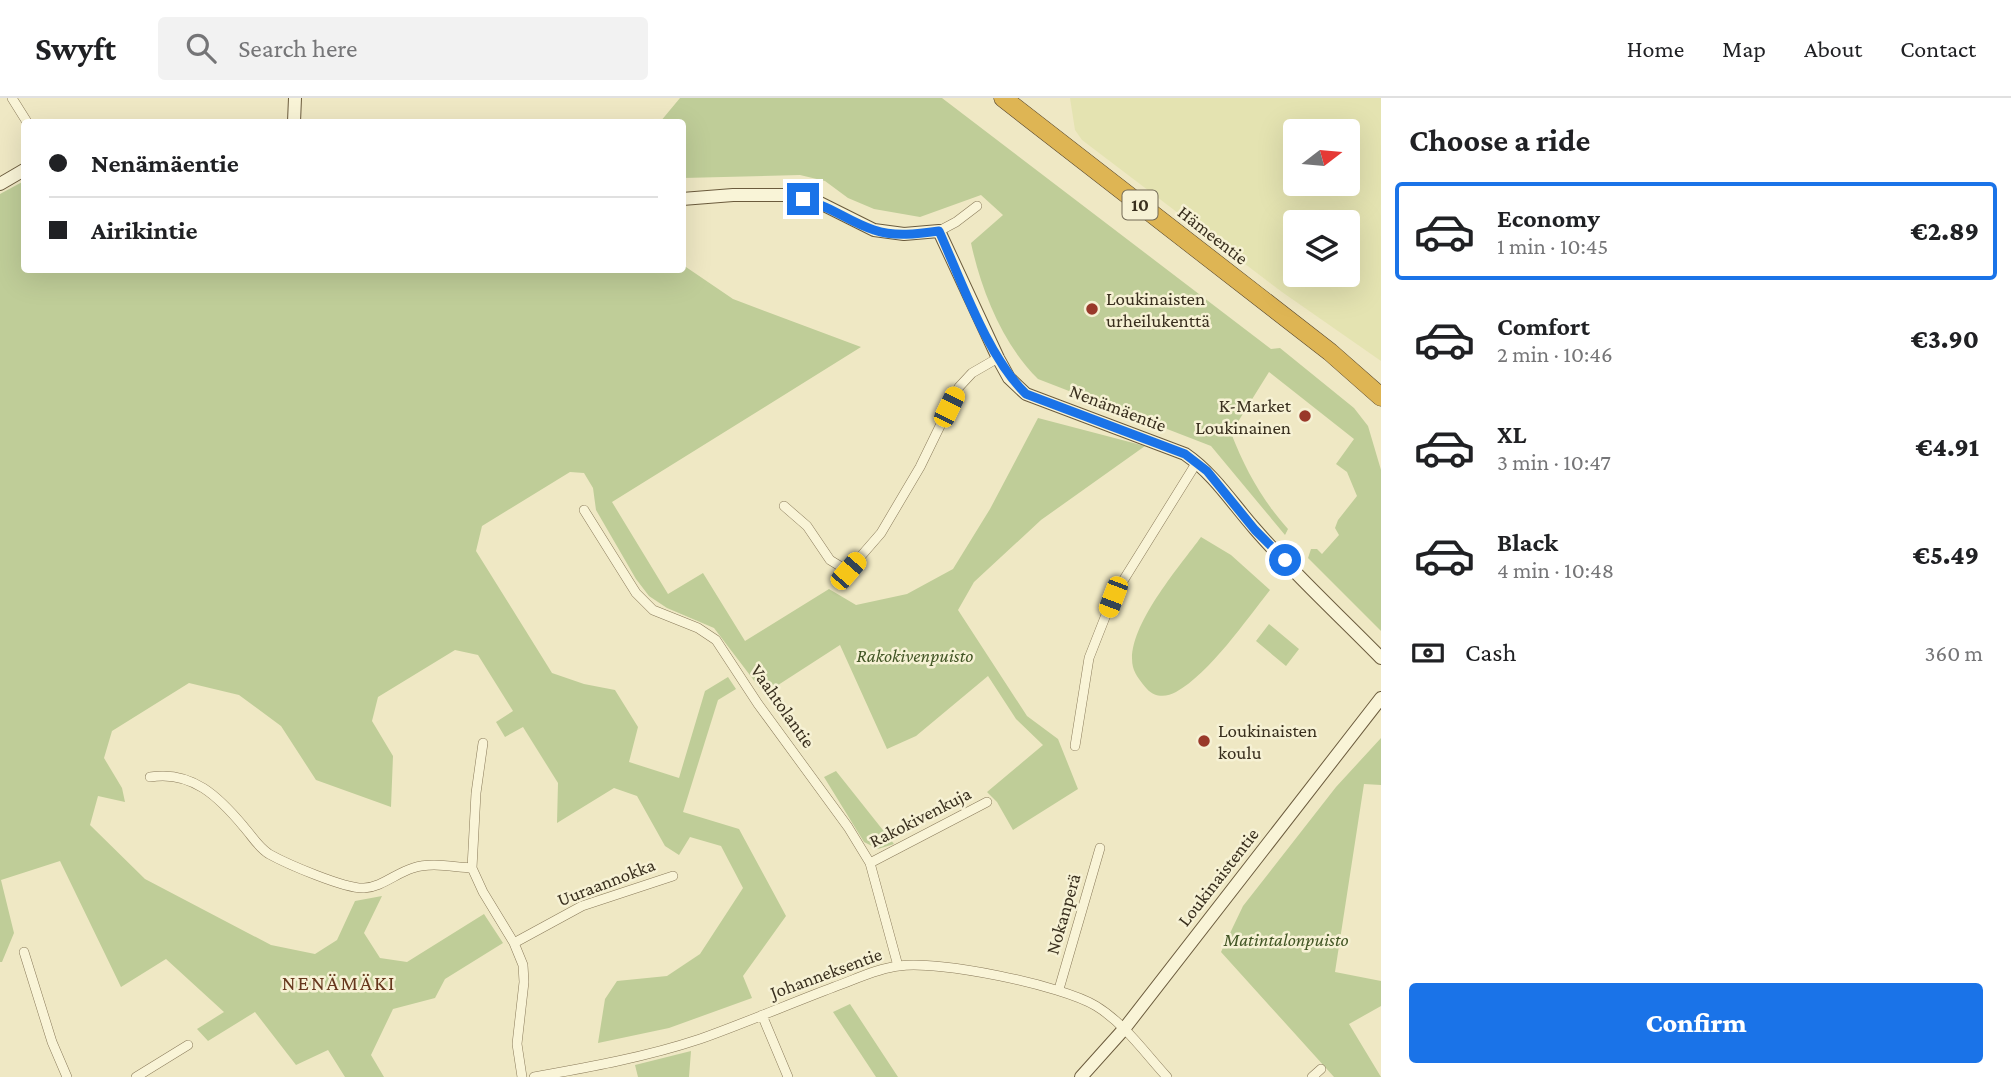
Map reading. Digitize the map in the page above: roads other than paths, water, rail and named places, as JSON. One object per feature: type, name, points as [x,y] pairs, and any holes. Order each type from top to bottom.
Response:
[{"type":"highway","name":"Hämeentie","points":[[1003,98],[1330,352],[1381,397]]},
{"type":"highway","name":"Hämeentie","points":[[1330,352],[1381,383]]},
{"type":"street","points":[[12,98],[25,119]]},
{"type":"street","points":[[293,119],[295,98]]},
{"type":"street","points":[[0,184],[21,172]]},
{"type":"street","points":[[686,199],[786,195],[820,203],[874,230],[904,234],[939,231],[977,206]]},
{"type":"street","name":"Nenämäentie","points":[[939,231],[1009,378],[1026,394],[1185,454],[1197,462],[1255,530],[1381,658]]},
{"type":"street","points":[[784,506],[807,526],[830,560],[848,571],[881,533],[920,467],[959,387],[972,373],[998,358]]},
{"type":"street","points":[[1075,746],[1089,657],[1113,597],[1197,462]]},
{"type":"street","name":"Vaahtolantie","points":[[584,510],[636,593],[653,610],[698,628],[716,640],[758,704],[848,827],[870,863],[898,966]]},
{"type":"street","name":"Loukinaistentie","points":[[1081,1077],[1124,1029],[1381,698]]},
{"type":"street","points":[[483,743],[476,793],[471,868],[514,943],[523,965],[524,982],[517,1044],[522,1077]]},
{"type":"street","points":[[150,777],[169,774],[198,785],[224,804],[259,846],[269,853],[294,866],[347,886],[363,889],[372,887],[414,867],[425,865],[471,868]]},
{"type":"street","name":"Rakokivenkuja","points":[[870,863],[987,802]]},
{"type":"street","name":"Nokanperä","points":[[1059,989],[1100,848]]},
{"type":"street","name":"Uuraannokka","points":[[514,943],[582,906],[673,876]]},
{"type":"street","points":[[24,952],[52,1042],[67,1077]]},
{"type":"street","name":"Johanneksentie","points":[[534,1077],[654,1052],[699,1039],[857,979],[898,966],[924,966],[962,970],[1059,989],[1096,1006],[1124,1029],[1167,1077]]},
{"type":"street","points":[[762,1015],[788,1077]]},
{"type":"street","points":[[136,1077],[188,1045]]},
{"type":"street","points":[[1312,1077],[1321,1069]]},
{"type":"place","name":"Loukinaisten urheilukenttä","points":[[1092,309]]},
{"type":"place","name":"K-Market Loukinainen","points":[[1305,416]]},
{"type":"place","name":"Loukinaisten koulu","points":[[1204,741]]},
{"type":"district","name":"NENÄMÄKI","points":[[339,983]]},
{"type":"park label","name":"Rakokivenpuisto","points":[[915,655]]},
{"type":"park label","name":"Matintalonpuisto","points":[[1286,939]]}]
